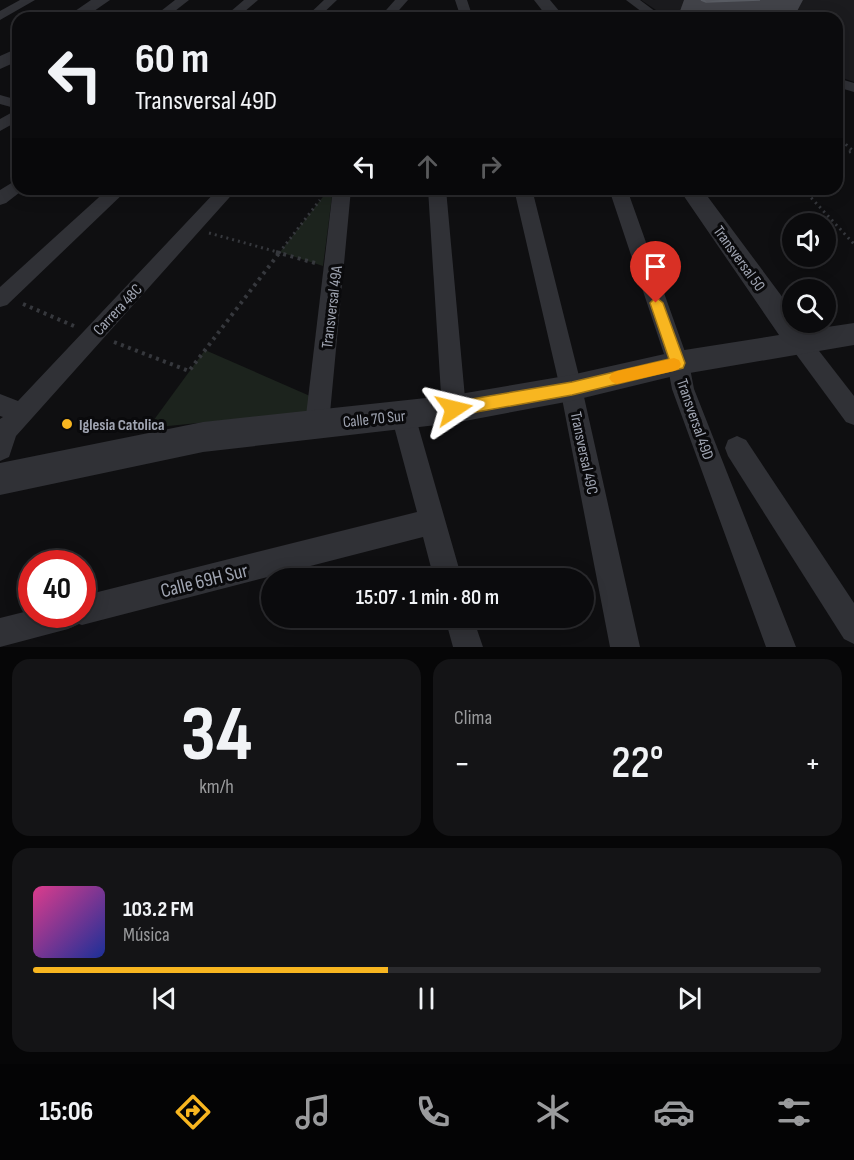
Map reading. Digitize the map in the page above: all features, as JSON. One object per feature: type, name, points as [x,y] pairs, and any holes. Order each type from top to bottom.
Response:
[{"type":"street","points":[[0,16],[29,0]]},
{"type":"street","points":[[83,12],[102,0]]},
{"type":"street","points":[[166,12],[183,0]]},
{"type":"street","points":[[237,12],[252,0]]},
{"type":"street","points":[[318,12],[331,0]]},
{"type":"street","points":[[391,12],[402,0]]},
{"type":"street","points":[[542,0],[552,12]]},
{"type":"street","points":[[632,0],[649,12]]},
{"type":"street","points":[[0,200],[12,190]]},
{"type":"street","points":[[1,297],[112,195]]},
{"type":"street","name":"Carrera 48C","points":[[7,424],[222,195]]},
{"type":"street","name":"Transversal 49A","points":[[317,424],[341,195]]},
{"type":"street","points":[[437,195],[454,409]]},
{"type":"street","name":"Transversal 49C","points":[[525,195],[572,388],[625,647]]},
{"type":"street","name":"Transversal 49D","points":[[620,195],[678,363],[682,389],[781,647]]},
{"type":"street","name":"Transversal 50","points":[[694,195],[854,414]]},
{"type":"street","name":"Calle 70 Sur","points":[[0,479],[203,437],[454,409],[572,388],[678,363],[852,338]]},
{"type":"street","points":[[403,415],[445,568]]},
{"type":"street","points":[[737,448],[854,629]]},
{"type":"street","name":"Calle 69H Sur","points":[[96,607],[431,522]]},
{"type":"street","points":[[0,633],[19,628]]},
{"type":"street","points":[[462,628],[468,647]]},
{"type":"path","points":[[843,142],[854,152]]},
{"type":"path","points":[[809,195],[854,244]]},
{"type":"path","points":[[1,297],[189,371],[322,198]]},
{"type":"path","points":[[191,228],[280,252],[335,270]]},
{"type":"shaded area","points":[[641,0],[854,0],[854,82],[843,78],[843,12],[659,12]]},
{"type":"shaded area","points":[[324,195],[332,195],[323,266],[280,252]]},
{"type":"shaded area","points":[[205,350],[310,396],[309,412],[148,428]]},
{"type":"building","points":[[701,0],[760,0],[706,2]]},
{"type":"slow traffic","points":[[617,378],[674,364]]},
{"type":"place","name":"Iglesia Catolica","points":[[67,424]]},
{"type":"route","points":[[454,409],[572,388],[678,363],[656,303]]}]
